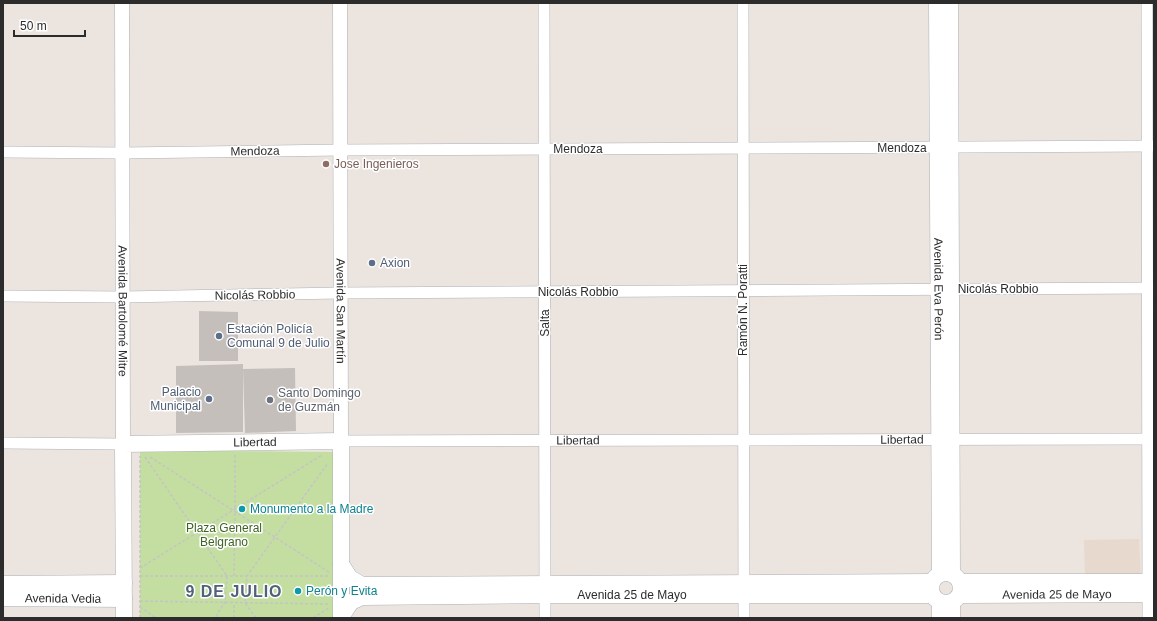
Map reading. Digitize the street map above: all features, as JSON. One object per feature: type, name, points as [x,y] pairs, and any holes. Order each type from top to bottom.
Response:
[{"type":"main road","name":"Avenida Eva Perón","points":[[937,3],[944,147]]},
{"type":"main road","name":"Avenida Eva Perón","points":[[946,594],[944,147],[950,3]]},
{"type":"main road","name":"Libertad","points":[[123,444],[341,441]]},
{"type":"main road","name":"Avenida San Martín","points":[[338,614],[336,568],[341,441]]},
{"type":"main road","name":"Avenida Bartolomé Mitre","points":[[123,444],[124,618]]},
{"type":"main road","name":"Avenida 25 de Mayo","points":[[336,568],[362,584],[545,589],[744,589],[946,594],[1151,588]]},
{"type":"main road","name":"Avenida Vedia","points":[[3,584],[124,583]]},
{"type":"main road","name":"Avenida 25 de Mayo","points":[[338,614],[352,602],[362,597],[545,589]]},
{"type":"main road","name":"Avenida Vedia","points":[[3,598],[124,599]]},
{"type":"street","name":"Avenida Bartolomé Mitre","points":[[122,3],[123,444]]},
{"type":"street","name":"Avenida San Martín","points":[[340,3],[341,441]]},
{"type":"street","name":"Salta","points":[[544,3],[545,618]]},
{"type":"street","name":"Ramón N. Poratti","points":[[743,3],[742,148],[744,618]]},
{"type":"street","points":[[1147,3],[1151,146],[1151,588],[1148,618]]},
{"type":"street","name":"Mendoza","points":[[3,152],[122,153],[340,150],[1151,146]]},
{"type":"street","name":"Nicolás Robbio","points":[[3,296],[123,297],[545,292],[1151,288]]},
{"type":"street","name":"Libertad","points":[[341,441],[1151,439]]},
{"type":"street","name":"Libertad","points":[[3,443],[123,444]]},
{"type":"path","points":[[140,450],[140,618]]},
{"type":"path","points":[[234,576],[235,451]]},
{"type":"path","points":[[140,568],[326,452],[318,452]]},
{"type":"path","points":[[147,455],[275,537],[336,568]]},
{"type":"path","points":[[145,457],[227,576],[225,602],[214,618]]},
{"type":"path","points":[[256,618],[246,603],[247,576],[331,459]]},
{"type":"path","points":[[140,576],[328,576]]},
{"type":"path","points":[[140,601],[328,604]]},
{"type":"path","points":[[234,602],[234,618]]},
{"type":"path","points":[[140,607],[156,618]]},
{"type":"path","points":[[313,618],[338,614]]},
{"type":"shaded area","points":[[1139,539],[1141,579],[1085,578],[1084,540]]},
{"type":"green space","name":"Plaza General Belgrano","points":[[140,450],[335,452],[336,618],[140,618]]},
{"type":"building","name":"Estación Policía Comunal 9 de Julio","points":[[199,311],[238,312],[238,361],[199,361]]},
{"type":"building","name":"Palacio Municipal","points":[[243,364],[243,432],[176,433],[176,366]]},
{"type":"building","name":"Santo Domingo de Guzmán","points":[[295,368],[296,431],[245,433],[243,369]]},
{"type":"place","name":"Jose Ingenieros","points":[[326,164]]},
{"type":"place","name":"Axion","points":[[372,263]]},
{"type":"place","name":"Estación Policía Comunal 9 de Julio","points":[[219,336]]},
{"type":"place","name":"Palacio Municipal","points":[[209,399]]},
{"type":"place","name":"Santo Domingo de Guzmán","points":[[270,400]]},
{"type":"place","name":"Monumento a la Madre","points":[[242,509]]},
{"type":"place","name":"Perón y Evita","points":[[298,591]]},
{"type":"district","name":"9 DE JULIO","points":[[234,591]]}]
